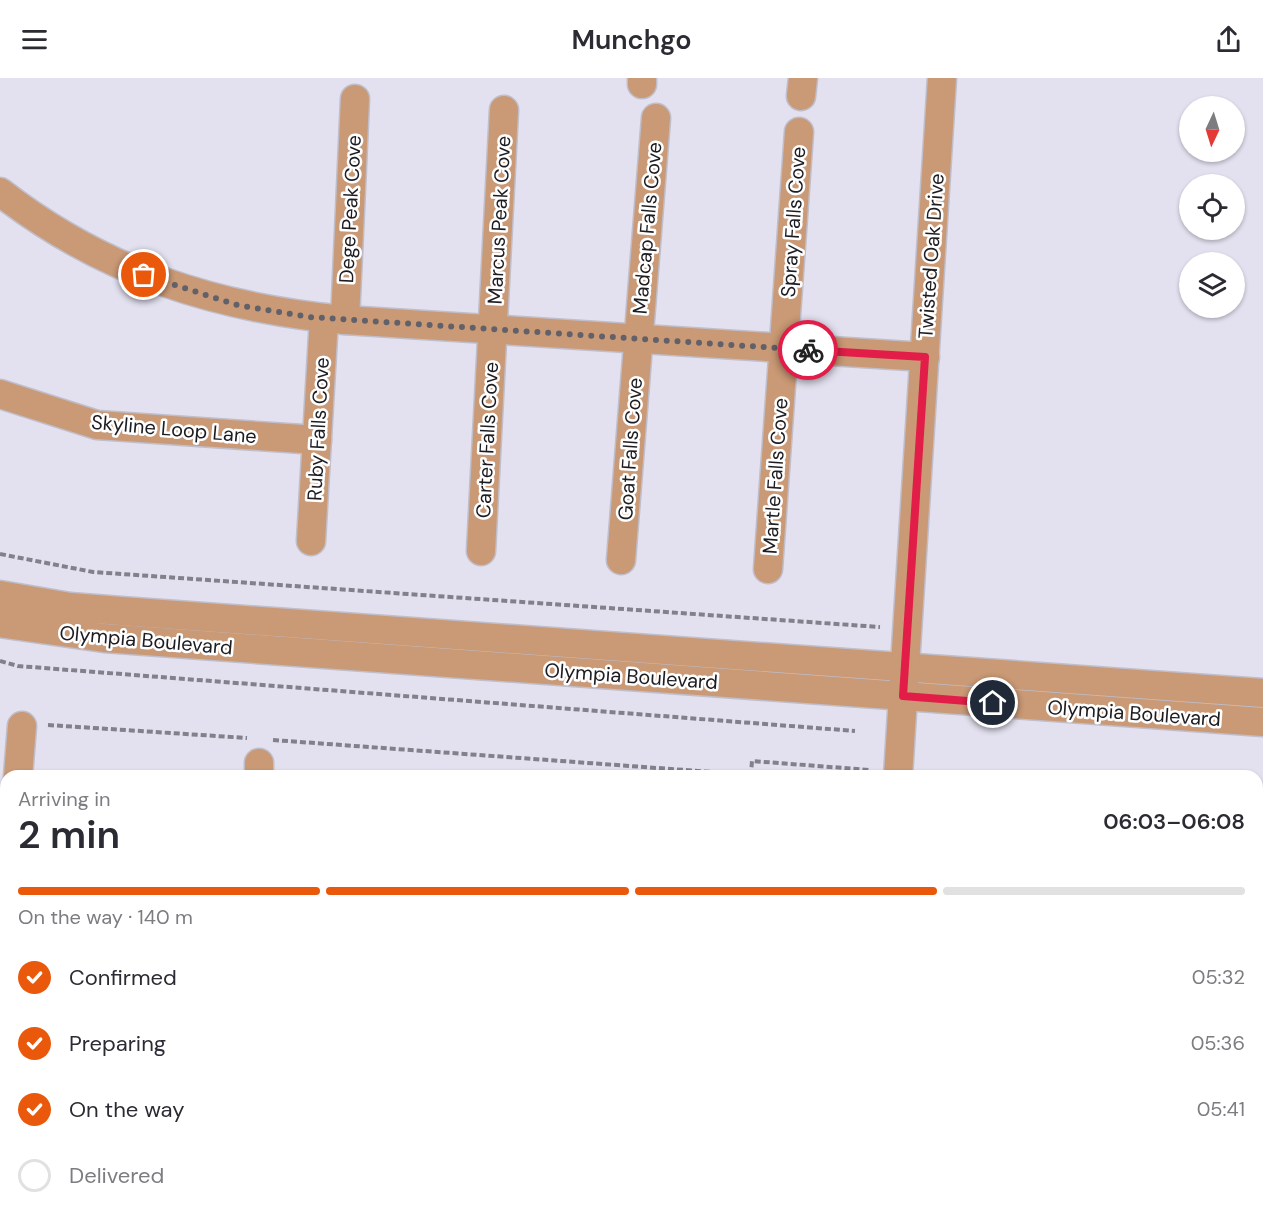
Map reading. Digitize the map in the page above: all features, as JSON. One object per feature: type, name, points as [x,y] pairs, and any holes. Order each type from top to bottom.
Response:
[{"type":"street","name":"Twisted Oak Drive","points":[[898,770],[942,78]]},
{"type":"street","name":"Dege Peak Cove","points":[[334,319],[355,99]]},
{"type":"street","name":"Marcus Peak Cove","points":[[493,329],[504,110]]},
{"type":"street","name":"Madcap Falls Cove","points":[[638,338],[656,118]]},
{"type":"street","name":"Spray Falls Cove","points":[[784,348],[799,132]]},
{"type":"street","points":[[0,192],[93,252],[152,279],[237,305],[334,319],[925,357]]},
{"type":"street","name":"Ruby Falls Cove","points":[[311,541],[317,440],[334,319]]},
{"type":"street","name":"Carter Falls Cove","points":[[481,551],[493,329]]},
{"type":"street","name":"Goat Falls Cove","points":[[621,560],[638,338]]},
{"type":"street","name":"Martle Falls Cove","points":[[768,569],[784,348]]},
{"type":"street","name":"Skyline Loop Lane","points":[[0,394],[97,425],[317,440]]},
{"type":"street","name":"Olympia Boulevard","points":[[0,595],[80,608],[1263,693]]},
{"type":"street","name":"Olympia Boulevard","points":[[0,623],[104,638],[1263,722]]},
{"type":"street","points":[[20,770],[34,725]]},
{"type":"path","points":[[0,554],[93,572],[884,627]]},
{"type":"path","points":[[0,661],[18,666],[855,731]]},
{"type":"path","points":[[34,725],[259,754],[652,770]]},
{"type":"path","points":[[751,770],[752,761],[870,770]]},
{"type":"way so far","points":[[144,275],[186,291],[237,305],[309,317],[808,350]]},
{"type":"route","points":[[808,350],[925,357],[903,696],[993,703]]}]
